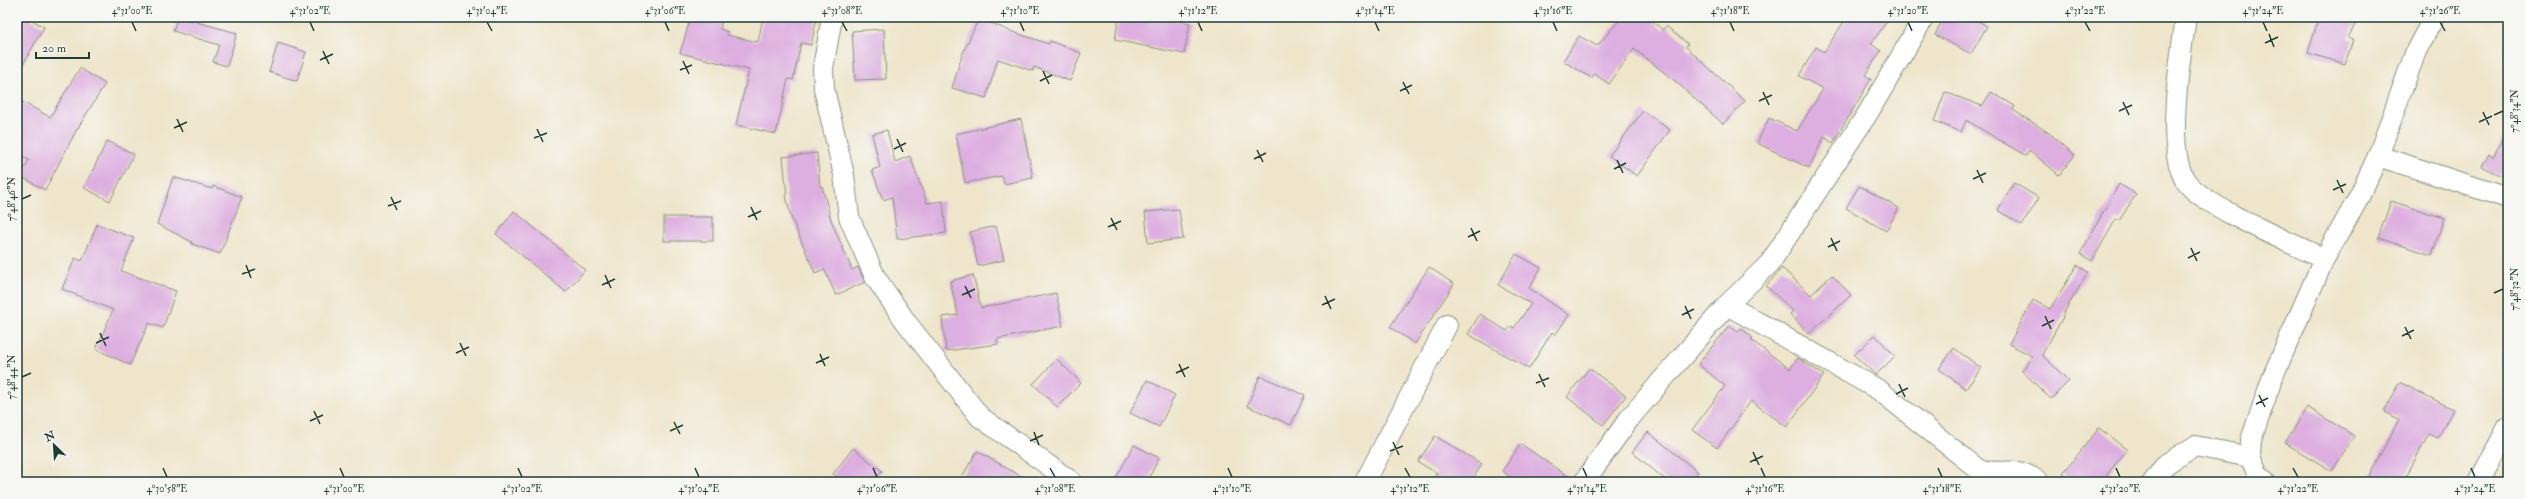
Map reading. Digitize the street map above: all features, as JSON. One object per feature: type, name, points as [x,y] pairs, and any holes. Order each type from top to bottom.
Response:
[{"type":"street","points":[[832,17],[823,68],[824,89],[844,175],[849,217],[875,277],[906,322],[980,417],[1072,482]]},
{"type":"street","points":[[1584,482],[1629,419],[1727,305],[1770,263],[1868,113],[1924,17]]},
{"type":"street","points":[[2186,17],[2175,109],[2178,161],[2184,178],[2188,185],[2220,207],[2324,259]]},
{"type":"street","points":[[2265,482],[2258,474],[2250,457],[2251,440],[2273,376],[2324,259],[2358,199],[2378,156],[2416,51],[2434,17]]},
{"type":"street","points":[[2378,156],[2508,198]]},
{"type":"street","points":[[1727,305],[1879,390],[1979,470],[1993,473],[2016,470],[2027,473],[2039,482]]},
{"type":"street","points":[[1365,482],[1447,325]]},
{"type":"street","points":[[2479,482],[2507,432]]},
{"type":"street","points":[[2152,482],[2166,464],[2195,446],[2250,457]]},
{"type":"building","points":[[17,17],[27,17],[44,27],[17,75]]},
{"type":"building","points":[[178,17],[237,33],[227,66],[213,62],[219,45],[173,31]]},
{"type":"building","points":[[691,17],[723,17],[720,29],[728,32],[727,35],[758,42],[763,17],[817,17],[811,45],[801,43],[793,80],[788,79],[776,134],[736,125],[749,70],[680,53]]},
{"type":"building","points":[[1119,17],[1159,17],[1190,23],[1184,54],[1115,40]]},
{"type":"building","points":[[1622,17],[1648,17],[1663,30],[1666,26],[1688,44],[1686,47],[1745,101],[1723,124],[1674,80],[1634,49],[1609,84],[1594,74],[1592,78],[1563,61],[1579,36],[1597,46]]},
{"type":"building","points":[[1847,17],[1890,17],[1871,44],[1881,51],[1865,75],[1871,79],[1833,143],[1824,137],[1809,168],[1757,143],[1769,118],[1797,131],[1823,89],[1799,76],[1816,47],[1824,52]]},
{"type":"building","points":[[1944,17],[1971,17],[1987,26],[1971,54],[1935,35]]},
{"type":"building","points":[[2319,17],[2359,17],[2348,38],[2353,40],[2345,64],[2308,53]]},
{"type":"building","points":[[979,18],[1010,31],[1049,44],[1050,41],[1081,53],[1070,81],[1034,67],[1033,71],[998,59],[986,98],[952,88],[962,55]]},
{"type":"building","points":[[884,29],[886,79],[855,80],[852,31]]},
{"type":"building","points":[[278,43],[306,52],[297,81],[269,72]]},
{"type":"building","points":[[80,68],[105,84],[76,131],[45,190],[20,176],[29,160],[17,153],[17,99],[50,117]]},
{"type":"building","points":[[1945,92],[1982,106],[1991,92],[2015,106],[2013,110],[2049,133],[2075,155],[2059,175],[2029,150],[2026,156],[1966,120],[1961,132],[1934,121]]},
{"type":"building","points":[[1643,111],[1670,130],[1637,176],[1609,156]]},
{"type":"building","points":[[1021,119],[1033,178],[1004,184],[1002,176],[965,183],[956,134]]},
{"type":"building","points":[[2508,128],[2508,164],[2500,176],[2482,166],[2489,154],[2493,157]]},
{"type":"building","points":[[887,130],[895,162],[910,156],[927,203],[943,201],[946,233],[897,239],[892,197],[883,200],[872,170],[880,167],[872,134]]},
{"type":"building","points":[[107,141],[134,154],[110,201],[84,188]]},
{"type":"building","points":[[817,153],[820,187],[822,186],[831,220],[852,270],[858,267],[865,282],[836,295],[824,269],[815,273],[791,217],[786,196],[783,157]]},
{"type":"building","points":[[173,177],[212,189],[213,186],[242,197],[220,254],[192,244],[192,242],[157,224]]},
{"type":"building","points":[[2014,183],[2039,198],[2022,225],[1998,210]]},
{"type":"building","points":[[2119,184],[2136,194],[2119,221],[2116,219],[2092,261],[2080,254]]},
{"type":"building","points":[[1859,186],[1899,208],[1886,231],[1846,208]]},
{"type":"building","points":[[2391,201],[2444,218],[2432,255],[2378,238]]},
{"type":"building","points":[[1179,209],[1183,239],[1148,243],[1145,212]]},
{"type":"building","points":[[514,211],[585,270],[566,292],[496,234]]},
{"type":"building","points":[[664,217],[713,217],[713,241],[664,241]]},
{"type":"building","points":[[97,224],[134,238],[121,271],[176,291],[163,328],[149,323],[130,365],[96,349],[113,310],[62,289],[75,258],[82,261]]},
{"type":"building","points":[[996,226],[1004,260],[978,266],[970,232]]},
{"type":"building","points":[[1516,254],[1541,268],[1529,288],[1569,315],[1555,335],[1552,332],[1529,369],[1468,334],[1480,314],[1507,331],[1511,326],[1514,328],[1531,304],[1498,285]]},
{"type":"building","points":[[2077,265],[2088,272],[2062,316],[2063,317],[2042,355],[2069,381],[2051,399],[2022,371],[2032,356],[2009,344],[2033,300],[2050,309]]},
{"type":"building","points":[[1429,267],[1454,284],[1415,344],[1390,327]]},
{"type":"building","points":[[1782,268],[1811,295],[1832,275],[1851,295],[1809,334],[1790,314],[1793,311],[1766,286]]},
{"type":"building","points":[[973,275],[981,308],[1056,293],[1063,326],[997,339],[998,344],[946,351],[942,317],[958,315],[950,281]]},
{"type":"building","points":[[1729,326],[1738,332],[1741,328],[1753,338],[1751,340],[1790,369],[1798,358],[1824,375],[1787,427],[1751,401],[1717,448],[1692,430],[1725,386],[1698,364]]},
{"type":"building","points":[[1875,335],[1895,356],[1876,375],[1854,355]]},
{"type":"building","points":[[1954,348],[1981,368],[1966,389],[1939,369]]},
{"type":"building","points":[[1057,359],[1081,383],[1057,407],[1033,384]]},
{"type":"building","points":[[1589,368],[1626,396],[1603,425],[1567,397]]},
{"type":"building","points":[[1260,376],[1305,395],[1291,425],[1247,406]]},
{"type":"building","points":[[1147,380],[1175,395],[1159,427],[1130,413]]},
{"type":"building","points":[[2399,382],[2453,409],[2438,438],[2429,434],[2403,482],[2366,482],[2399,419],[2384,412]]},
{"type":"building","points":[[2307,407],[2354,436],[2332,471],[2285,443]]},
{"type":"building","points":[[2099,428],[2127,450],[2101,482],[2074,482],[2063,473]]},
{"type":"building","points":[[1648,432],[1698,472],[1690,482],[1668,482],[1632,452]]},
{"type":"building","points":[[1435,436],[1482,464],[1471,482],[1431,482],[1437,473],[1418,462]]},
{"type":"building","points":[[1521,444],[1573,480],[1573,482],[1517,482],[1502,471]]},
{"type":"building","points":[[1134,445],[1159,458],[1147,482],[1114,482]]},
{"type":"building","points":[[853,448],[882,471],[873,482],[844,482],[833,474]]},
{"type":"building","points":[[977,451],[1031,482],[959,482]]}]
